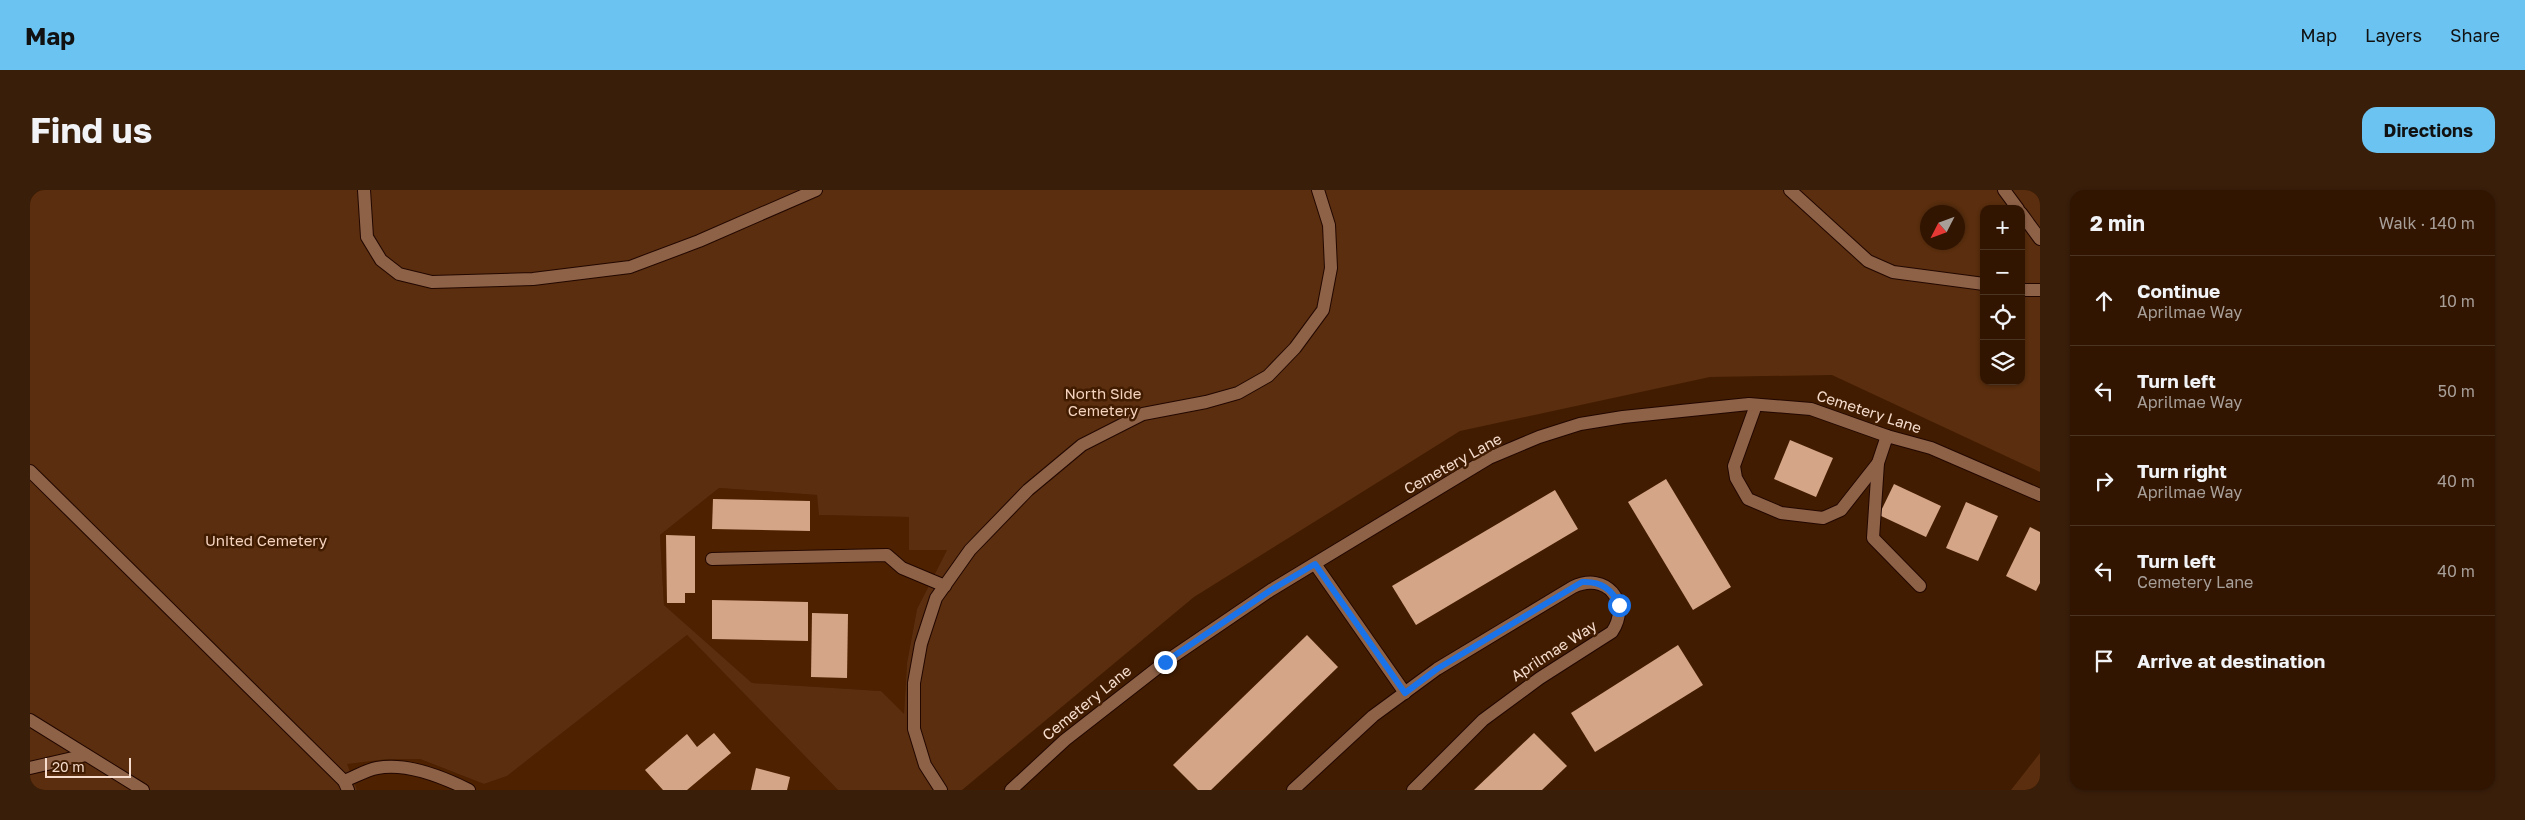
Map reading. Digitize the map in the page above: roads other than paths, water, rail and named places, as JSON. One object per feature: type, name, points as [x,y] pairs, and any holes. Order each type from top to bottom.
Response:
[{"type":"street","points":[[364,190],[367,237],[381,260],[399,274],[432,282],[533,279],[630,267],[699,241],[816,190]]},
{"type":"street","points":[[941,790],[925,765],[914,729],[914,683],[921,644],[936,598],[970,550],[1022,497],[1082,445],[1143,414],[1206,402],[1238,393],[1268,376],[1295,348],[1322,310],[1331,268],[1329,225],[1318,190]]},
{"type":"street","points":[[1790,190],[1868,261],[1893,272],[1980,283]]},
{"type":"street","points":[[2004,190],[2015,205]]},
{"type":"street","points":[[2025,218],[2040,239]]},
{"type":"street","points":[[2025,290],[2040,290]]},
{"type":"street","points":[[1756,405],[1734,466],[1736,478],[1748,499],[1781,513],[1824,518],[1841,510],[1878,463]]},
{"type":"street","name":"Cemetery Lane","points":[[1011,790],[1065,740],[1165,662],[1271,590],[1489,458],[1539,437],[1580,424],[1623,417],[1756,405],[1811,409],[1887,436],[1931,448],[2039,492]]},
{"type":"street","points":[[1887,436],[1878,463],[1873,538],[1920,586]]},
{"type":"street","points":[[30,471],[346,785],[377,768],[403,768],[446,778],[469,790]]},
{"type":"street","points":[[712,559],[887,554],[902,568],[945,586]]},
{"type":"street","points":[[1315,564],[1405,693]]},
{"type":"street","name":"Aprilmae Way","points":[[1293,790],[1373,716],[1437,669],[1582,582],[1601,584],[1616,596],[1620,615],[1612,632],[1540,678],[1483,720],[1413,790]]},
{"type":"street","points":[[30,720],[143,790]]},
{"type":"street","points":[[30,768],[86,755]]},
{"type":"park label","name":"North Side Cemetery","points":[[1103,402]]},
{"type":"park label","name":"United Cemetery","points":[[266,541]]}]
